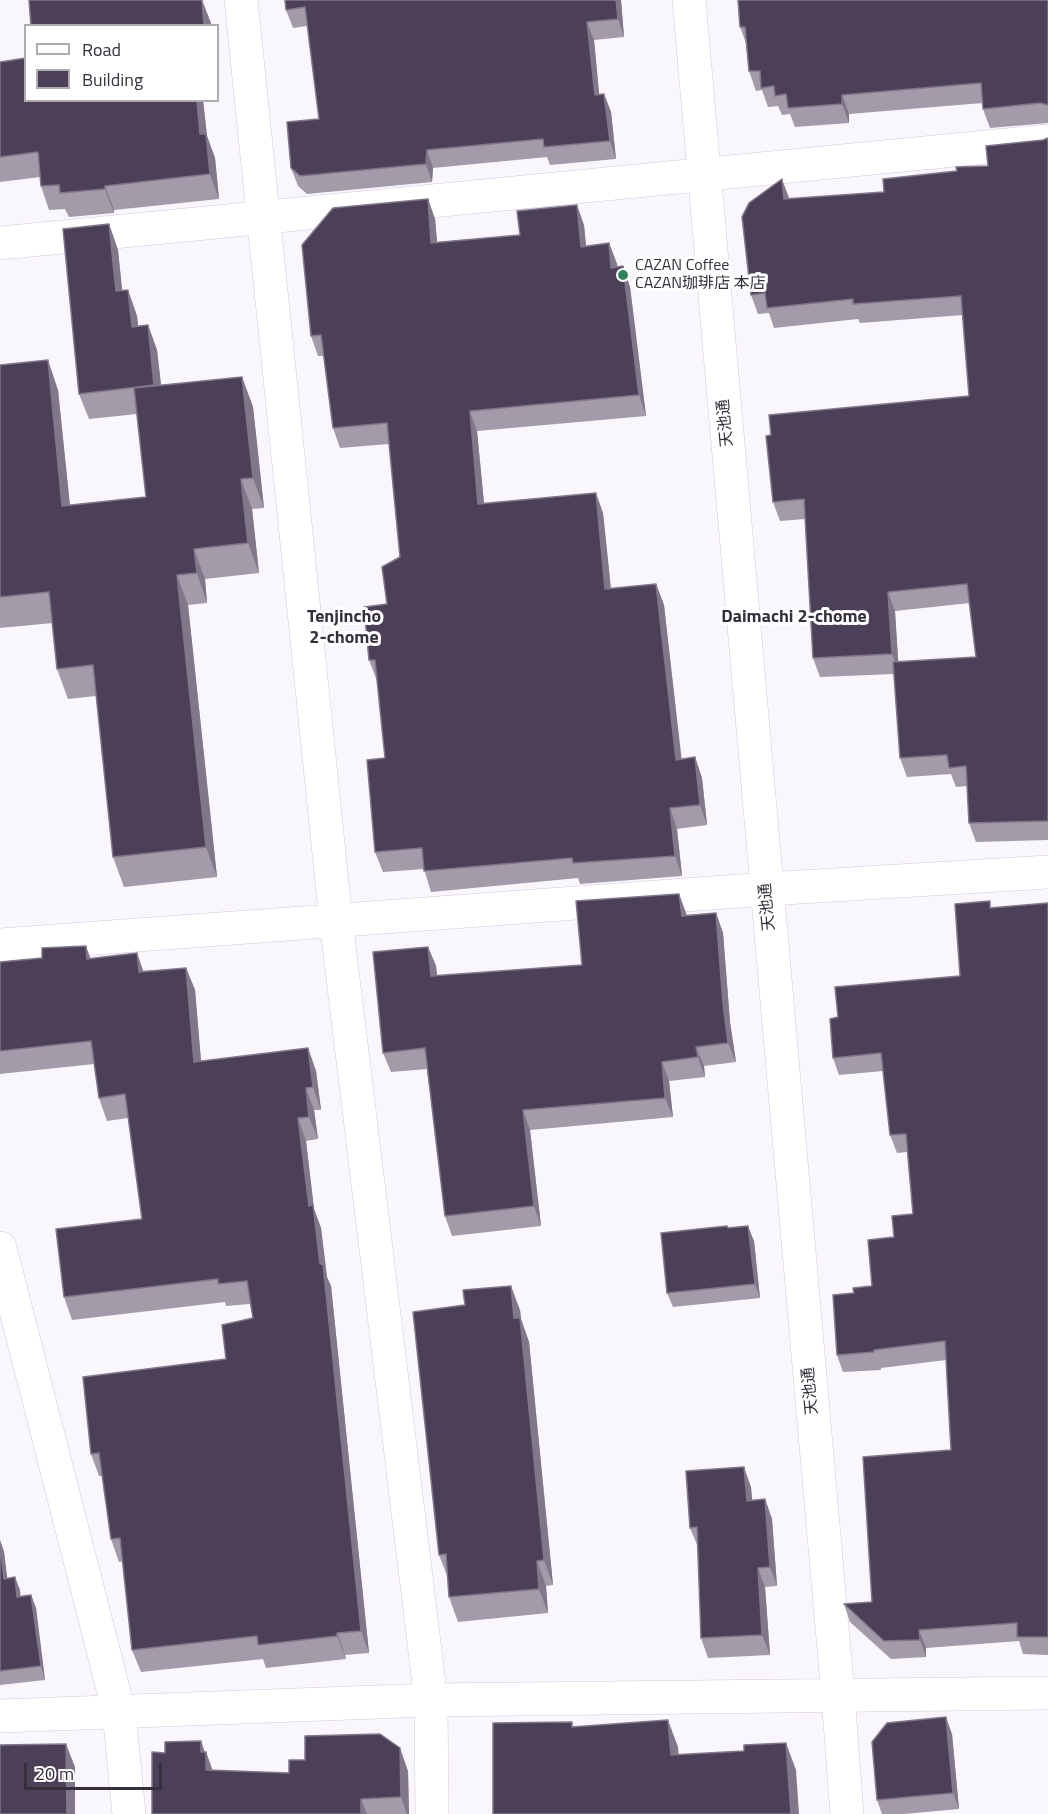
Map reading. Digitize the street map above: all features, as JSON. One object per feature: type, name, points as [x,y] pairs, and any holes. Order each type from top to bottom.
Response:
[{"type":"street","points":[[241,0],[336,921],[431,1700],[432,1814]]},
{"type":"street","name":"天池通","points":[[689,0],[847,1814]]},
{"type":"street","points":[[0,243],[1048,141]]},
{"type":"street","points":[[0,945],[767,889],[1048,872]]},
{"type":"street","points":[[0,1248],[119,1712],[129,1814]]},
{"type":"street","points":[[0,1716],[431,1700],[1048,1693]]},
{"type":"building","points":[[29,0],[202,0],[204,24],[31,24]]},
{"type":"building","points":[[285,0],[616,0],[618,19],[587,22],[595,95],[604,94],[610,141],[544,147],[543,139],[427,150],[426,164],[300,176],[291,168],[287,122],[319,119],[305,7],[286,10]]},
{"type":"building","points":[[738,0],[1048,0],[1048,105],[1040,103],[983,109],[981,83],[842,95],[842,104],[788,108],[786,94],[775,96],[774,86],[761,88],[760,71],[749,71],[745,27],[740,27]]},
{"type":"building","points":[[24,58],[24,102],[197,102],[200,134],[206,134],[210,174],[60,193],[59,185],[41,186],[38,152],[0,157],[0,62]]},
{"type":"building","points":[[1048,138],[1048,821],[969,823],[966,766],[949,768],[947,755],[900,758],[893,662],[976,657],[967,584],[888,592],[892,654],[813,658],[804,499],[773,502],[766,436],[771,435],[769,415],[969,396],[961,296],[853,304],[853,299],[767,308],[765,293],[751,295],[742,217],[749,203],[782,179],[784,199],[884,192],[883,179],[957,171],[956,167],[988,166],[986,146]]},
{"type":"building","points":[[428,199],[431,243],[520,235],[517,211],[577,205],[581,247],[609,243],[611,268],[623,266],[639,395],[470,411],[478,504],[596,493],[605,589],[656,584],[676,760],[695,757],[700,805],[670,808],[675,856],[573,863],[572,858],[424,871],[422,848],[375,852],[367,760],[385,758],[375,660],[369,660],[364,607],[387,604],[382,567],[400,557],[387,423],[333,428],[321,335],[311,336],[302,245],[333,208]]},
{"type":"building","points":[[109,224],[116,291],[128,290],[132,327],[148,325],[154,385],[79,394],[63,229]]},
{"type":"building","points":[[48,360],[62,506],[146,497],[134,388],[242,377],[253,478],[241,479],[248,543],[194,549],[197,573],[177,575],[206,847],[113,857],[93,665],[57,669],[49,592],[0,597],[0,365]]},
{"type":"building","points":[[679,894],[682,916],[716,913],[728,1043],[696,1047],[698,1057],[662,1062],[665,1098],[523,1110],[534,1206],[445,1216],[425,1048],[383,1053],[373,952],[428,947],[431,976],[582,965],[576,901]]},
{"type":"building","points":[[990,901],[990,908],[1048,903],[1048,1637],[1017,1637],[1017,1623],[919,1630],[920,1640],[884,1641],[844,1604],[872,1602],[863,1457],[951,1450],[945,1341],[837,1355],[833,1295],[854,1293],[853,1288],[872,1286],[868,1240],[894,1237],[892,1216],[913,1214],[906,1134],[890,1135],[881,1053],[833,1058],[830,1019],[838,1017],[835,987],[960,976],[955,904]]},
{"type":"building","points":[[86,946],[87,959],[137,953],[139,972],[186,968],[194,1062],[308,1048],[313,1087],[306,1088],[309,1117],[298,1118],[309,1206],[313,1205],[320,1264],[323,1264],[361,1631],[258,1645],[257,1636],[132,1650],[120,1538],[111,1539],[99,1453],[91,1454],[83,1377],[226,1359],[222,1325],[253,1318],[247,1281],[218,1284],[218,1279],[64,1297],[56,1229],[142,1219],[125,1094],[99,1098],[91,1041],[0,1051],[0,962],[42,958],[42,948]]},
{"type":"building","points":[[727,1226],[728,1228],[748,1226],[755,1284],[667,1293],[661,1233]]},
{"type":"building","points":[[511,1286],[514,1318],[520,1318],[544,1560],[537,1561],[539,1589],[449,1597],[446,1554],[439,1555],[413,1312],[465,1305],[463,1290]]},
{"type":"building","points":[[744,1467],[747,1501],[765,1499],[770,1567],[758,1568],[762,1635],[701,1638],[697,1527],[690,1528],[686,1471]]},
{"type":"building","points":[[0,1544],[4,1579],[15,1577],[17,1597],[31,1595],[41,1666],[0,1671]]},
{"type":"building","points":[[946,1717],[953,1793],[877,1800],[872,1742],[887,1723]]},
{"type":"building","points":[[668,1720],[671,1755],[744,1751],[744,1745],[786,1743],[791,1814],[493,1814],[493,1723],[572,1722],[572,1727]]},
{"type":"building","points":[[380,1734],[400,1748],[401,1797],[361,1799],[361,1814],[152,1814],[152,1752],[165,1753],[165,1742],[201,1741],[201,1752],[206,1752],[206,1770],[289,1773],[289,1760],[305,1760],[305,1736]]},
{"type":"building","points":[[66,1744],[67,1814],[0,1814],[0,1745]]},
{"type":"place","name":"CAZAN Coffee CAZAN珈琲店 本店","points":[[623,275]]},
{"type":"district","name":"Daimachi 2-chome","points":[[794,618]]},
{"type":"district","name":"Tenjincho 2-chome","points":[[344,628]]}]
